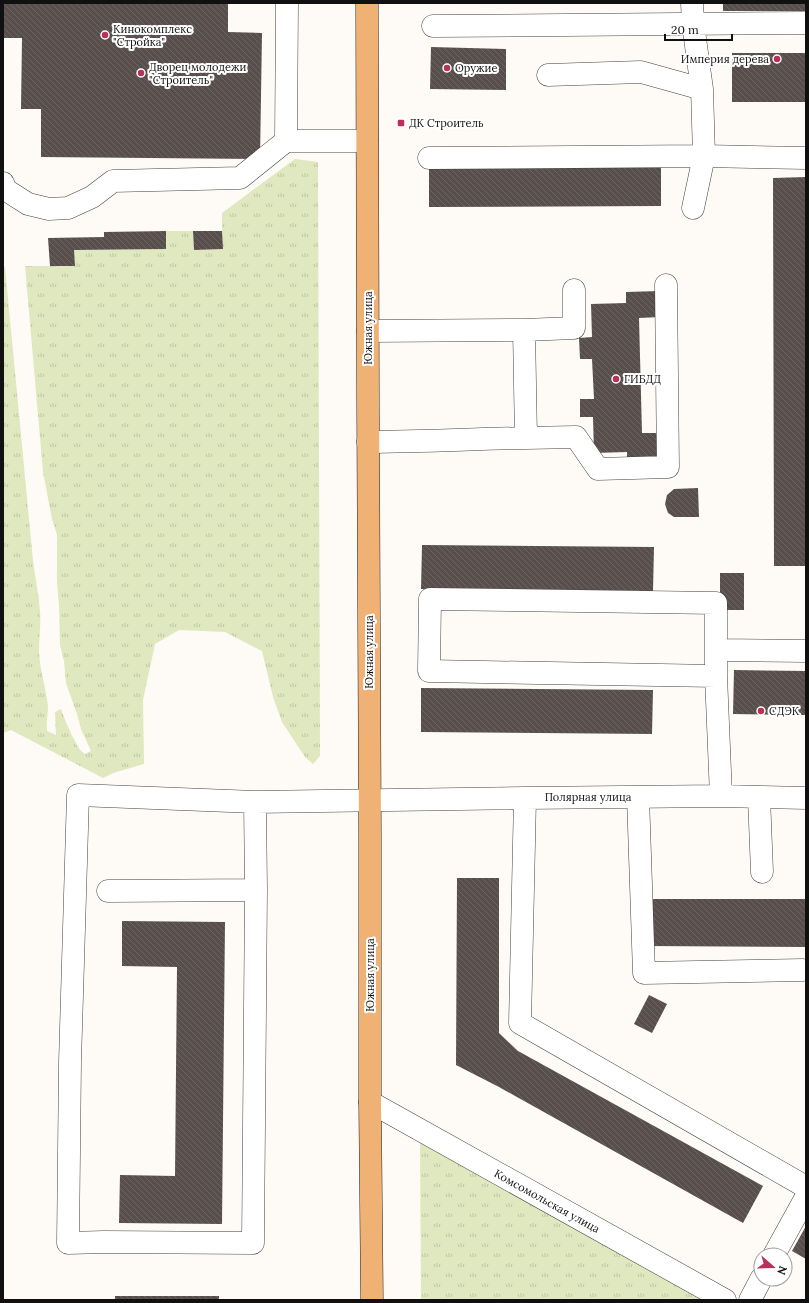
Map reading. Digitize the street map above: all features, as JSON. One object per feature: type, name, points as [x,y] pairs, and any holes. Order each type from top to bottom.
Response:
[{"type":"main road","name":"Южная улица","points":[[367,3],[370,1102],[372,1300]]},
{"type":"street","points":[[286,141],[287,3]]},
{"type":"street","points":[[433,26],[692,14],[806,23]]},
{"type":"street","points":[[692,14],[702,90],[704,156],[693,208]]},
{"type":"street","points":[[548,75],[641,72],[702,90]]},
{"type":"street","points":[[3,183],[6,190],[28,204],[49,208],[68,208],[92,197],[113,181],[240,178],[286,141],[367,141]]},
{"type":"street","points":[[429,158],[704,156],[806,158]]},
{"type":"street","points":[[368,442],[576,437],[598,469],[668,467],[666,285]]},
{"type":"street","points":[[368,331],[524,330],[574,328],[574,290]]},
{"type":"street","points":[[524,330],[526,438]]},
{"type":"street","points":[[716,676],[429,671],[430,600],[716,603],[716,676],[722,796]]},
{"type":"street","points":[[716,650],[806,651]]},
{"type":"street","name":"Полярная улица","points":[[256,890],[253,1243],[68,1243],[70,1062],[78,795],[255,802],[722,796],[806,798]]},
{"type":"street","points":[[638,797],[644,973],[803,970]]},
{"type":"street","points":[[759,797],[762,872]]},
{"type":"street","points":[[525,798],[520,1023],[806,1187]]},
{"type":"street","points":[[108,891],[256,890],[255,802]]},
{"type":"street","name":"Комсомольская улица","points":[[370,1102],[725,1300]]},
{"type":"street","points":[[778,1247],[806,1197]]},
{"type":"street","points":[[750,1300],[757,1287]]},
{"type":"green space","points":[[295,159],[318,162],[320,756],[313,764],[305,757],[282,722],[273,697],[262,651],[225,632],[179,630],[155,644],[143,700],[144,764],[113,773],[103,778],[11,730],[3,733],[3,266],[5,267],[33,561],[39,606],[39,652],[48,706],[47,731],[56,735],[55,712],[61,709],[72,736],[79,748],[85,754],[91,751],[81,729],[66,683],[64,661],[60,645],[57,583],[57,535],[52,519],[43,472],[25,266],[74,266],[74,250],[166,249],[166,231],[193,231],[194,250],[222,249],[222,213]]},
{"type":"green space","points":[[420,1137],[710,1300],[421,1300]]},
{"type":"building","name":"Дворец молодежи \"Строитель\"","points":[[3,3],[228,3],[228,32],[262,33],[260,159],[41,157],[41,109],[21,109],[22,38],[3,38]]},
{"type":"building","points":[[723,3],[806,3],[806,11],[723,11]]},
{"type":"building","points":[[431,47],[506,49],[506,90],[430,89]]},
{"type":"building","points":[[732,53],[806,53],[806,102],[732,102]]},
{"type":"building","points":[[661,163],[661,206],[429,207],[429,165]]},
{"type":"building","points":[[806,177],[806,566],[774,566],[773,178]]},
{"type":"building","points":[[166,231],[166,249],[74,250],[75,266],[50,266],[48,238],[104,237],[104,232]]},
{"type":"building","points":[[193,231],[222,231],[223,249],[194,250]]},
{"type":"building","points":[[659,291],[660,317],[639,318],[642,433],[660,433],[661,462],[627,463],[627,452],[594,453],[593,417],[580,417],[580,399],[594,399],[592,359],[580,359],[579,338],[592,337],[591,304],[626,303],[626,292]]},
{"type":"building","points":[[698,488],[699,517],[674,517],[668,513],[665,504],[667,495],[674,489]]},
{"type":"building","points":[[422,545],[654,547],[653,591],[421,589]]},
{"type":"building","points":[[720,573],[744,573],[744,610],[720,610]]},
{"type":"building","points":[[734,670],[806,671],[806,715],[733,714]]},
{"type":"building","points":[[421,688],[653,690],[652,734],[421,732]]},
{"type":"building","points":[[457,878],[499,878],[499,1033],[518,1051],[763,1186],[743,1223],[499,1087],[456,1065]]},
{"type":"building","points":[[647,899],[806,899],[806,947],[648,946]]},
{"type":"building","points":[[122,921],[225,922],[222,1224],[119,1223],[120,1175],[175,1176],[177,967],[122,966]]},
{"type":"building","points":[[649,995],[667,1004],[652,1033],[634,1024]]},
{"type":"building","points":[[806,1226],[806,1259],[793,1252]]},
{"type":"building","points":[[115,1296],[219,1296],[219,1300],[115,1300]]},
{"type":"place","name":"Кинокомплекс \"Стройка\"","points":[[105,35]]},
{"type":"place","name":"Империя дерева","points":[[777,59]]},
{"type":"place","name":"Оружие","points":[[447,68]]},
{"type":"place","name":"Дворец молодежи \"Строитель\"","points":[[141,73]]},
{"type":"place","name":"ДК Строитель","points":[[401,123]]},
{"type":"place","name":"ГИБДД","points":[[616,379]]},
{"type":"place","name":"СДЭК","points":[[761,711]]}]
